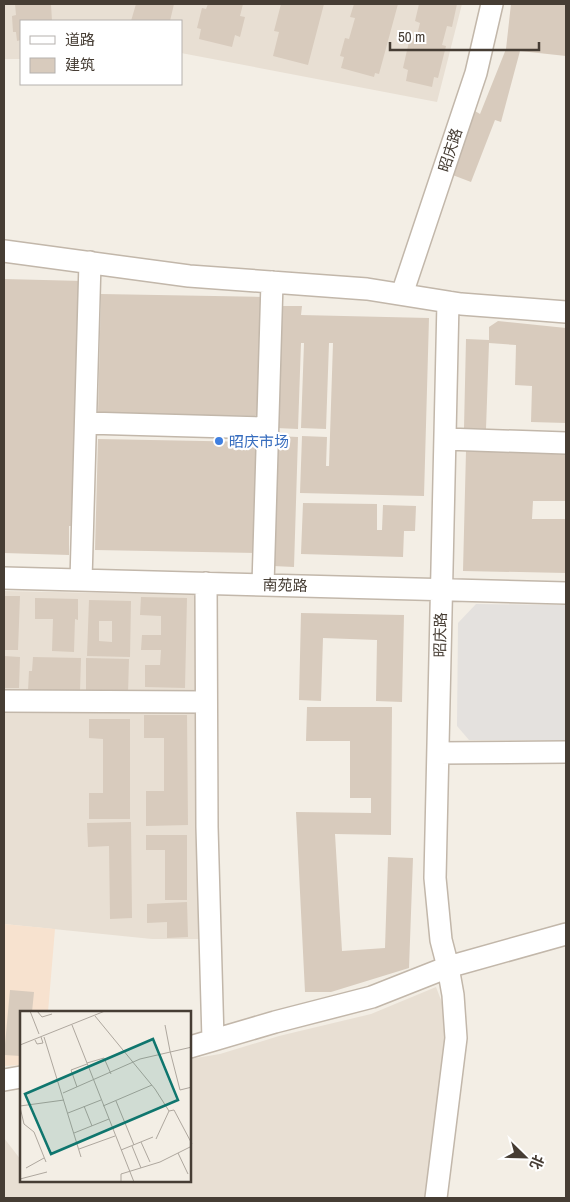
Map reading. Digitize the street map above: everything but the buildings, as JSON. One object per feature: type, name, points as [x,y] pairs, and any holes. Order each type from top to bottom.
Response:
[{"type":"street","name":"昭庆路","points":[[396,293],[463,70],[479,4]]},
{"type":"street","name":"昭庆路","points":[[396,293],[476,73],[492,4]]},
{"type":"street","points":[[4,251],[190,276],[367,289],[448,302],[566,312]]},
{"type":"street","points":[[81,580],[90,262]]},
{"type":"street","points":[[263,585],[272,282]]},
{"type":"street","name":"昭庆路","points":[[436,1198],[456,1038],[453,995],[448,967],[440,940],[435,878],[448,302]]},
{"type":"street","points":[[86,423],[267,428]]},
{"type":"street","points":[[445,439],[566,443]]},
{"type":"street","name":"南苑路","points":[[4,578],[566,593]]},
{"type":"street","points":[[206,583],[207,828],[214,1040]]},
{"type":"street","points":[[4,700],[206,702]]},
{"type":"street","points":[[438,753],[566,752]]},
{"type":"street","points":[[191,1047],[372,997],[448,967],[566,934]]},
{"type":"street","points":[[4,1080],[20,1077]]},
{"type":"shaded area","points":[[4,4],[462,4],[437,102],[182,53],[182,20],[20,20],[20,59],[4,59]]},
{"type":"shaded area","points":[[4,591],[199,595],[202,939],[152,939],[4,924]]},
{"type":"shaded area","points":[[476,604],[566,605],[566,740],[469,740],[457,726],[458,623]]},
{"type":"shaded area","points":[[4,924],[55,929],[48,1011],[20,1011],[20,1065],[4,1066]]},
{"type":"shaded area","points":[[436,987],[448,1018],[429,1198],[4,1198],[4,1138],[20,1159],[20,1182],[191,1182],[191,1059],[220,1054],[279,1036],[371,1014]]},
{"type":"place","name":"昭庆市场","points":[[219,441]]}]
